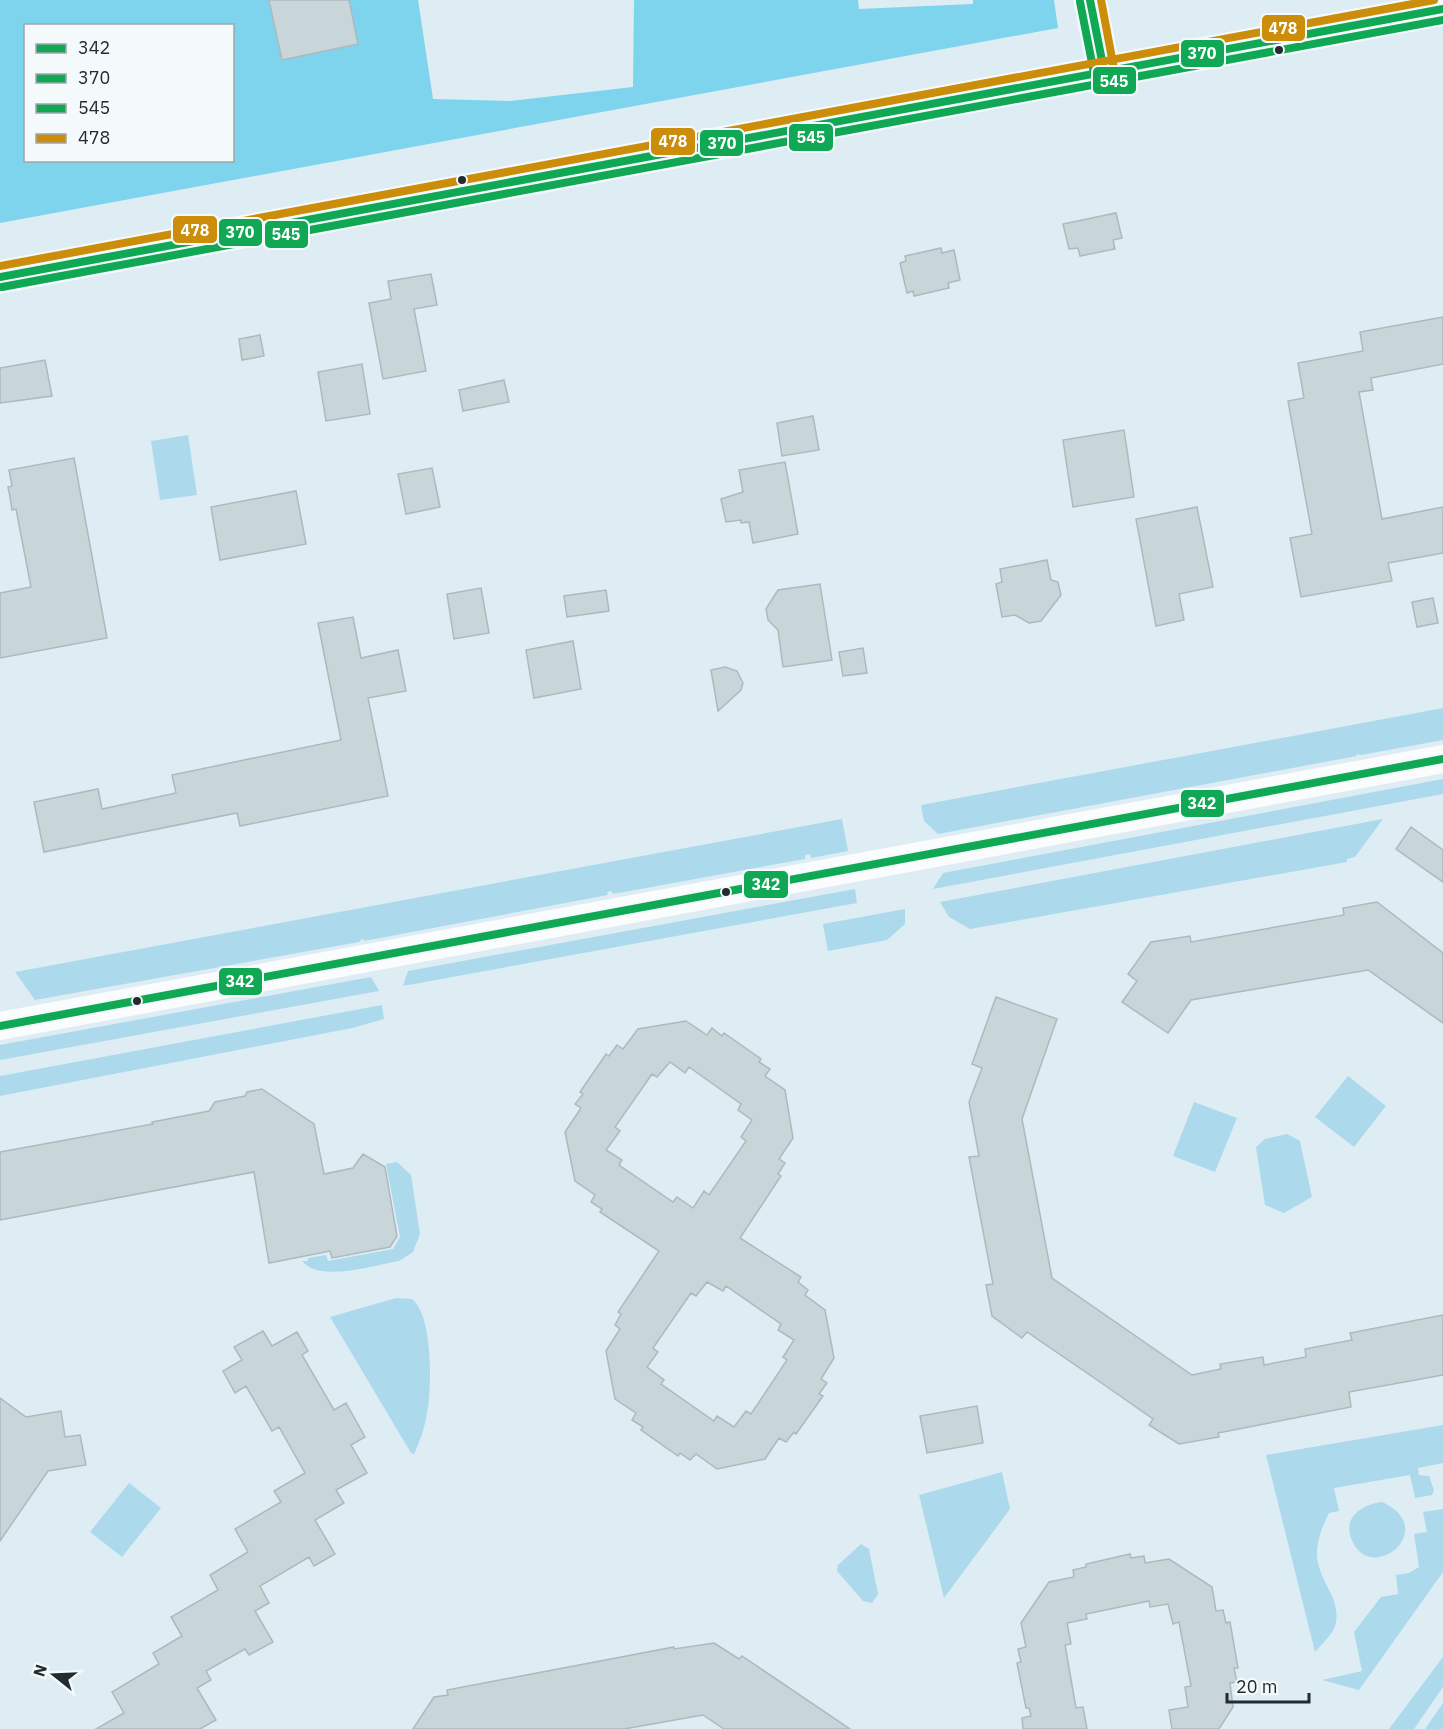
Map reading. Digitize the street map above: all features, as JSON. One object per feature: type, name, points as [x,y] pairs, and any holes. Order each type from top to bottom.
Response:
[{"type":"main road","points":[[1090,0],[1104,71]]},
{"type":"main road","points":[[0,277],[1443,9]]},
{"type":"street","points":[[0,1026],[1443,759]]},
{"type":"shaded area","points":[[0,0],[418,0],[433,99],[510,101],[633,87],[634,0],[858,0],[859,9],[973,4],[973,0],[1054,0],[1058,28],[0,223]]},
{"type":"shaded area","points":[[188,435],[197,495],[160,500],[151,441]]},
{"type":"shaded area","points":[[1443,708],[1443,740],[1356,754],[1357,756],[938,834],[924,821],[921,805]]},
{"type":"shaded area","points":[[1443,779],[1443,794],[933,889],[943,873]]},
{"type":"shaded area","points":[[842,819],[848,851],[811,858],[810,854],[805,855],[805,859],[613,894],[611,891],[607,892],[608,895],[364,941],[363,938],[359,942],[35,1000],[15,972]]},
{"type":"shaded area","points":[[1383,819],[1355,857],[1347,859],[1347,862],[970,929],[949,917],[940,902]]},
{"type":"shaded area","points":[[855,889],[857,903],[403,986],[408,971]]},
{"type":"shaded area","points":[[905,909],[905,924],[887,940],[828,951],[823,924]]},
{"type":"shaded area","points":[[371,977],[379,991],[0,1060],[0,1045]]},
{"type":"shaded area","points":[[382,1005],[384,1019],[352,1028],[0,1096],[0,1076]]},
{"type":"shaded area","points":[[1348,1076],[1386,1106],[1354,1147],[1315,1117]]},
{"type":"shaded area","points":[[1194,1102],[1237,1118],[1215,1172],[1173,1156]]},
{"type":"shaded area","points":[[1287,1134],[1300,1141],[1312,1197],[1284,1213],[1265,1205],[1256,1147],[1265,1139]]},
{"type":"shaded area","points":[[397,1162],[411,1175],[420,1234],[413,1252],[399,1261],[348,1271],[321,1271],[302,1261],[326,1255],[328,1261],[393,1249],[400,1237],[386,1164]]},
{"type":"shaded area","points":[[396,1298],[412,1299],[419,1307],[424,1320],[429,1353],[429,1402],[424,1429],[414,1454],[411,1453],[330,1317]]},
{"type":"shaded area","points":[[1443,1425],[1443,1463],[1418,1468],[1419,1475],[1429,1476],[1434,1490],[1432,1495],[1415,1498],[1410,1475],[1334,1488],[1339,1511],[1329,1513],[1326,1519],[1319,1537],[1317,1557],[1320,1571],[1334,1601],[1335,1626],[1315,1652],[1266,1455]]},
{"type":"shaded area","points":[[1002,1472],[1010,1509],[944,1598],[919,1495]]},
{"type":"shaded area","points":[[129,1483],[161,1508],[122,1557],[90,1532]]},
{"type":"shaded area","points":[[1382,1502],[1399,1513],[1405,1526],[1403,1538],[1396,1549],[1385,1556],[1372,1557],[1360,1552],[1351,1538],[1350,1523],[1362,1508]]},
{"type":"shaded area","points":[[1443,1509],[1443,1572],[1359,1690],[1322,1680],[1362,1671],[1354,1632],[1381,1597],[1398,1594],[1396,1575],[1409,1573],[1419,1567],[1414,1534],[1427,1532],[1423,1512]]},
{"type":"shaded area","points":[[861,1544],[869,1549],[878,1594],[872,1603],[863,1601],[837,1571],[838,1565]]},
{"type":"shaded area","points":[[1443,1657],[1443,1687],[1414,1729],[1389,1729]]},
{"type":"shaded area","points":[[1443,1703],[1443,1729],[1425,1729]]},
{"type":"building","points":[[269,0],[349,0],[358,44],[282,60]]},
{"type":"building","points":[[1116,213],[1122,238],[1113,240],[1115,249],[1080,256],[1078,248],[1069,249],[1063,224]]},
{"type":"building","points":[[941,248],[942,253],[954,250],[960,280],[948,283],[949,288],[914,296],[913,291],[907,293],[900,263],[906,261],[905,256]]},
{"type":"building","points":[[431,274],[437,305],[414,309],[426,371],[383,379],[369,303],[391,299],[388,281]]},
{"type":"building","points":[[1443,317],[1443,364],[1371,378],[1373,390],[1359,392],[1382,519],[1443,507],[1443,553],[1388,563],[1392,581],[1301,597],[1290,538],[1312,534],[1288,401],[1304,398],[1298,363],[1363,351],[1360,332]]},
{"type":"building","points":[[260,335],[264,356],[242,360],[239,339]]},
{"type":"building","points":[[45,360],[52,396],[0,403],[0,368]]},
{"type":"building","points":[[362,364],[370,414],[326,421],[318,372]]},
{"type":"building","points":[[504,380],[509,402],[463,411],[459,390]]},
{"type":"building","points":[[813,416],[819,450],[782,456],[777,423]]},
{"type":"building","points":[[1124,430],[1134,497],[1073,507],[1063,440]]},
{"type":"building","points":[[74,458],[107,638],[0,658],[0,593],[31,587],[16,509],[12,510],[8,487],[12,486],[9,470]]},
{"type":"building","points":[[785,462],[798,534],[753,543],[749,522],[741,523],[741,520],[726,522],[721,499],[743,492],[739,470]]},
{"type":"building","points":[[432,468],[440,507],[406,514],[398,474]]},
{"type":"building","points":[[296,491],[306,544],[220,560],[211,507]]},
{"type":"building","points":[[1197,507],[1213,587],[1179,594],[1184,620],[1156,626],[1136,519]]},
{"type":"building","points":[[1047,560],[1051,580],[1058,582],[1061,595],[1041,621],[1029,623],[1015,615],[1002,617],[996,584],[1002,582],[1000,569]]},
{"type":"building","points":[[820,584],[832,660],[783,667],[778,630],[768,620],[766,609],[778,590]]},
{"type":"building","points":[[481,588],[489,633],[454,639],[447,594]]},
{"type":"building","points":[[606,590],[609,611],[567,617],[564,596]]},
{"type":"building","points":[[1433,598],[1438,623],[1417,627],[1412,602]]},
{"type":"building","points":[[353,617],[361,658],[398,650],[406,691],[368,698],[388,796],[240,826],[237,813],[44,852],[34,802],[98,789],[102,809],[176,793],[172,775],[341,740],[318,623]]},
{"type":"building","points":[[573,641],[581,689],[534,698],[526,650]]},
{"type":"building","points":[[863,648],[867,673],[843,676],[839,652]]},
{"type":"building","points":[[725,667],[737,671],[743,683],[741,690],[718,711],[711,670]]},
{"type":"building","points":[[1411,827],[1443,850],[1443,882],[1396,849]]},
{"type":"building","points":[[1377,902],[1443,953],[1443,1023],[1368,970],[1191,1000],[1168,1033],[1122,1002],[1137,981],[1128,974],[1151,942],[1190,936],[1191,942],[1344,915],[1343,908]]},
{"type":"building","points":[[996,997],[1057,1019],[1022,1119],[1052,1278],[1192,1375],[1221,1369],[1220,1364],[1263,1357],[1264,1365],[1306,1357],[1305,1349],[1352,1340],[1350,1333],[1443,1315],[1443,1375],[1349,1392],[1351,1407],[1218,1433],[1219,1437],[1179,1444],[1149,1425],[1153,1419],[1103,1384],[1027,1332],[1022,1338],[992,1316],[986,1285],[993,1284],[969,1157],[979,1156],[969,1102],[982,1068],[972,1064]]},
{"type":"building","points":[[686,1021],[707,1035],[712,1028],[722,1036],[724,1033],[761,1059],[759,1062],[770,1069],[765,1076],[785,1090],[793,1138],[779,1159],[785,1163],[778,1174],[781,1176],[740,1238],[801,1277],[798,1282],[808,1290],[805,1295],[825,1310],[834,1358],[821,1379],[827,1383],[819,1394],[823,1396],[796,1434],[794,1432],[786,1442],[779,1438],[765,1459],[717,1469],[696,1454],[690,1460],[680,1453],[678,1456],[641,1430],[643,1427],[632,1420],[636,1413],[615,1399],[606,1351],[620,1329],[615,1325],[621,1314],[618,1312],[659,1251],[600,1212],[602,1209],[591,1202],[595,1195],[575,1181],[565,1132],[581,1108],[575,1104],[583,1094],[580,1092],[606,1054],[609,1056],[617,1045],[623,1049],[638,1029]],"holes":[[[670,1062],[685,1073],[689,1067],[741,1104],[738,1110],[752,1120],[741,1137],[746,1141],[709,1195],[704,1191],[693,1208],[677,1197],[673,1202],[619,1165],[622,1160],[606,1150],[620,1131],[615,1127],[652,1074],[657,1077]],[[707,1282],[723,1291],[726,1286],[781,1324],[778,1330],[794,1340],[783,1357],[787,1360],[751,1414],[746,1411],[734,1427],[717,1416],[714,1421],[661,1384],[664,1380],[647,1367],[658,1352],[653,1348],[691,1293],[696,1296]]]},
{"type":"building","points":[[262,1089],[314,1124],[324,1174],[353,1168],[363,1154],[385,1167],[397,1236],[390,1247],[332,1258],[330,1251],[269,1263],[254,1172],[0,1220],[0,1152],[153,1124],[152,1122],[209,1111],[215,1102],[245,1096],[247,1092]]},
{"type":"building","points":[[263,1331],[272,1346],[297,1332],[308,1351],[302,1355],[334,1410],[346,1403],[365,1437],[351,1445],[367,1473],[336,1490],[344,1503],[315,1520],[335,1554],[314,1566],[309,1557],[260,1586],[269,1603],[255,1611],[273,1642],[249,1655],[245,1649],[206,1671],[211,1680],[197,1688],[216,1720],[200,1729],[96,1729],[124,1713],[112,1692],[159,1664],[153,1653],[182,1636],[171,1617],[218,1590],[210,1575],[248,1552],[235,1529],[281,1502],[274,1491],[305,1473],[279,1427],[272,1431],[246,1386],[235,1393],[223,1371],[242,1360],[234,1347]]},
{"type":"building","points":[[0,1398],[26,1417],[61,1411],[65,1437],[80,1435],[86,1465],[48,1471],[0,1541]]},
{"type":"building","points":[[977,1406],[983,1443],[927,1453],[920,1416]]},
{"type":"building","points":[[1130,1554],[1131,1558],[1144,1556],[1145,1563],[1169,1559],[1212,1587],[1216,1611],[1223,1610],[1226,1623],[1230,1622],[1238,1668],[1234,1668],[1237,1682],[1230,1683],[1233,1707],[1219,1729],[1172,1729],[1169,1710],[1188,1707],[1185,1687],[1191,1686],[1179,1622],[1173,1624],[1168,1604],[1150,1607],[1149,1601],[1086,1614],[1087,1619],[1067,1623],[1071,1644],[1065,1645],[1076,1708],[1083,1707],[1087,1729],[1023,1729],[1022,1718],[1031,1716],[1029,1708],[1026,1708],[1017,1663],[1021,1662],[1018,1649],[1026,1647],[1021,1623],[1049,1582],[1074,1577],[1073,1570],[1086,1567],[1086,1564]]},
{"type":"building","points":[[714,1643],[739,1659],[742,1656],[850,1729],[724,1729],[703,1715],[624,1729],[413,1729],[434,1697],[448,1695],[447,1690],[674,1647],[674,1649]]},
{"type":"transit line","name":"370","points":[[1090,0],[1104,71]]},
{"type":"transit line","name":"478","points":[[1101,0],[1114,69]]},
{"type":"transit line","name":"478","points":[[0,266],[1434,0]]},
{"type":"transit line","name":"545","points":[[1080,2],[1094,73]]},
{"type":"transit line","name":"370","points":[[0,277],[1443,9]]},
{"type":"transit line","name":"545","points":[[2,287],[1443,20]]},
{"type":"transit line","name":"342","points":[[0,1026],[1443,759]]}]
